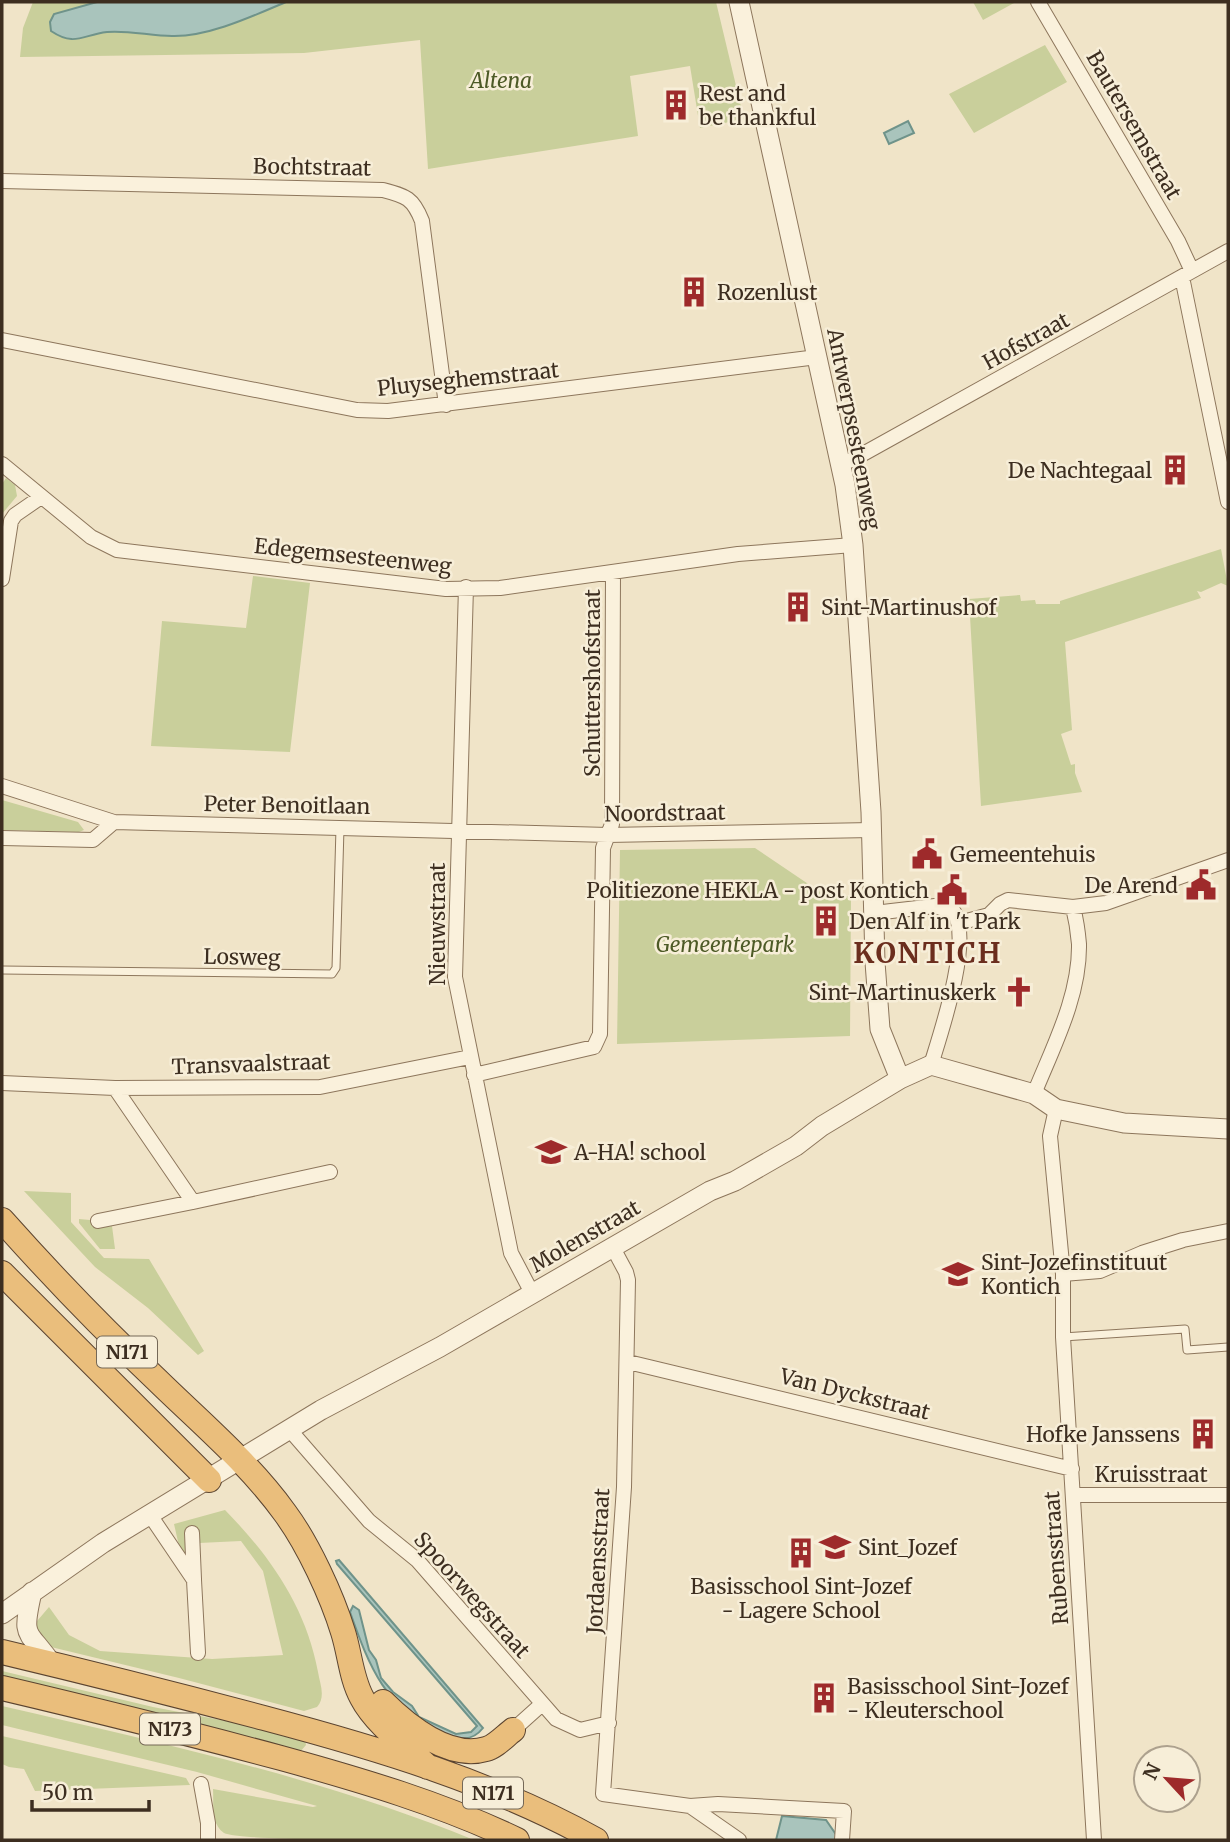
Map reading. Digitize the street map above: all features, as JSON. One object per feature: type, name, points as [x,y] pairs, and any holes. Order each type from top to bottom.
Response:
[{"type":"highway","name":"N171","points":[[2,1220],[131,1355],[268,1489],[291,1521],[311,1557],[342,1628],[354,1679],[363,1700],[377,1719],[428,1767]]},
{"type":"highway","name":"N171","points":[[2,1273],[209,1480]]},
{"type":"highway","name":"N173","points":[[2,1652],[149,1687],[335,1737]]},
{"type":"highway","points":[[350,1656],[380,1698],[397,1716],[438,1742],[463,1751],[487,1749],[513,1730]]},
{"type":"highway","name":"N173","points":[[2,1688],[192,1734],[338,1774]]},
{"type":"highway","name":"N171","points":[[335,1737],[395,1754],[428,1767],[558,1819],[596,1840]]},
{"type":"highway","name":"N171","points":[[338,1774],[425,1803],[517,1840]]},
{"type":"street","name":"Antwerpsesteenweg","points":[[738,2],[841,464],[853,545],[872,830],[875,962],[880,1028],[900,1080]]},
{"type":"street","name":"Bautersemstraat","points":[[1038,2],[1178,240],[1187,274],[1228,502]]},
{"type":"street","name":"Bochtstraat","points":[[2,181],[383,190],[401,194],[412,200],[422,221],[446,405]]},
{"type":"street","name":"Hofstraat","points":[[841,464],[854,460],[1228,251]]},
{"type":"street","name":"Pluyseghemstraat","points":[[2,340],[357,410],[388,411],[817,356]]},
{"type":"street","name":"Edegemsesteenweg","points":[[2,464],[98,542],[117,550],[436,588],[500,588],[738,554],[853,545]]},
{"type":"street","points":[[2,579],[5,530],[15,515],[41,497]]},
{"type":"street","name":"Schuttershofstraat","points":[[474,1075],[594,1047],[600,1034],[603,848],[612,824],[613,572]]},
{"type":"street","name":"Nieuwstraat","points":[[466,587],[455,977],[511,1253],[532,1293]]},
{"type":"street","name":"Peter Benoitlaan","points":[[2,786],[114,822],[340,827],[460,833]]},
{"type":"street","points":[[2,838],[93,840],[114,822]]},
{"type":"street","name":"Noordstraat","points":[[460,833],[608,835],[872,830]]},
{"type":"street","points":[[959,923],[989,915],[1008,900],[1073,907],[1096,905],[1228,860]]},
{"type":"street","points":[[874,913],[935,906],[954,912],[959,923],[960,942],[948,1007],[931,1065],[1034,1094],[1056,1108],[1124,1123],[1228,1129]]},
{"type":"street","points":[[1034,1094],[1067,1010],[1078,962],[1079,944],[1073,907]]},
{"type":"street","name":"Transvaalstraat","points":[[2,1083],[115,1088],[320,1087],[470,1057]]},
{"type":"street","name":"Molenstraat","points":[[241,1461],[289,1429],[710,1191],[735,1181],[796,1146],[822,1126],[931,1065]]},
{"type":"street","points":[[115,1088],[193,1202]]},
{"type":"street","name":"Rubensstraat","points":[[1056,1108],[1050,1136],[1063,1274],[1063,1337],[1094,1840]]},
{"type":"street","points":[[98,1221],[330,1172]]},
{"type":"street","points":[[1063,1274],[1100,1270],[1183,1240],[1228,1231]]},
{"type":"street","name":"Jordaensstraat","points":[[612,1246],[628,1280],[628,1362],[621,1535],[603,1794],[690,1806],[718,1804],[844,1811],[842,1840]]},
{"type":"street","name":"Van Dyckstraat","points":[[628,1362],[1072,1468]]},
{"type":"street","name":"Spoorwegstraat","points":[[289,1429],[369,1521],[417,1560],[556,1719],[580,1730],[609,1723]]},
{"type":"street","points":[[2,1614],[75,1562],[241,1461]]},
{"type":"street","name":"Kruisstraat","points":[[1073,1495],[1228,1494]]},
{"type":"street","points":[[150,1515],[194,1580]]},
{"type":"street","points":[[192,1533],[198,1653]]},
{"type":"street","points":[[32,1592],[26,1628],[32,1641],[43,1650],[52,1664]]},
{"type":"street","points":[[513,1730],[542,1704]]},
{"type":"street","points":[[201,1784],[208,1823],[208,1840]]},
{"type":"street","name":"Jordaensstraat","points":[[690,1806],[739,1840]]},
{"type":"lane","name":"Losweg","points":[[2,970],[332,974],[337,968],[340,827]]},
{"type":"lane","points":[[1063,1337],[1185,1329],[1187,1350],[1228,1347]]},
{"type":"green space","name":"Altena","points":[[33,2],[716,2],[744,119],[700,128],[690,66],[630,76],[638,136],[428,169],[420,40],[304,53],[20,57],[23,28]]},
{"type":"green space","points":[[973,2],[1013,2],[1014,3],[983,20]]},
{"type":"green space","points":[[1045,45],[1067,82],[974,133],[949,94]]},
{"type":"green space","points":[[6,478],[15,485],[17,496],[2,514],[2,484]]},
{"type":"green space","points":[[1221,549],[1228,586],[1221,583],[1201,592],[1197,591],[1201,598],[1065,642],[1072,730],[1061,734],[1071,765],[1075,764],[1075,773],[1082,792],[981,806],[969,599],[1020,595],[1021,601],[1060,604],[1060,601]]},
{"type":"green space","points":[[253,576],[310,583],[290,752],[151,746],[162,621],[246,628]]},
{"type":"green space","points":[[2,800],[78,822],[84,830],[2,830]]},
{"type":"green space","name":"Gemeentepark","points":[[755,848],[829,898],[851,896],[850,1036],[617,1044],[620,850]]},
{"type":"green space","points":[[24,1191],[71,1193],[71,1222],[104,1258],[149,1259],[204,1351],[198,1355],[148,1308],[95,1267]]},
{"type":"green space","points":[[79,1219],[90,1220],[100,1227],[112,1226],[115,1249],[100,1249],[79,1223]]},
{"type":"green space","points":[[225,1510],[271,1564],[295,1604],[312,1648],[321,1686],[322,1695],[317,1707],[304,1711],[51,1647],[32,1627],[49,1607],[69,1635],[100,1651],[212,1659],[283,1655],[263,1571],[241,1541],[199,1543],[198,1531],[184,1532],[186,1553],[183,1553],[179,1546],[174,1524]]},
{"type":"green space","points":[[2,1671],[153,1707],[263,1728],[305,1740],[306,1745],[300,1752],[2,1678]]},
{"type":"green space","points":[[2,1706],[181,1748],[300,1780],[417,1818],[474,1840],[266,1838],[224,1833],[215,1819],[213,1789],[317,1806],[197,1772],[2,1725]]},
{"type":"green space","points":[[2,1736],[186,1778],[190,1785],[35,1791],[24,1769],[2,1764]]},
{"type":"water","points":[[97,2],[286,2],[230,25],[186,35],[115,32],[73,39],[51,31],[50,22],[54,14]]},
{"type":"water","points":[[908,121],[914,133],[889,144],[884,133]]},
{"type":"water","points":[[339,1560],[483,1728],[479,1733],[464,1739],[443,1734],[407,1713],[394,1700],[382,1685],[365,1651],[350,1612],[353,1606],[359,1610],[369,1650],[376,1660],[381,1678],[393,1692],[412,1706],[419,1717],[456,1734],[471,1732],[477,1726],[337,1564],[336,1561]]},
{"type":"water","points":[[782,1816],[826,1820],[837,1836],[836,1840],[776,1840]]},
{"type":"place","name":"Rest and be thankful","points":[[676,105]]},
{"type":"place","name":"Rozenlust","points":[[694,292]]},
{"type":"place","name":"De Nachtegaal","points":[[1175,470]]},
{"type":"place","name":"Sint-Martinushof","points":[[798,607]]},
{"type":"place","name":"Gemeentehuis","points":[[927,854]]},
{"type":"place","name":"De Arend","points":[[1201,885]]},
{"type":"place","name":"Politiezone HEKLA - post Kontich","points":[[952,890]]},
{"type":"place","name":"Den Alf in 't Park","points":[[826,921]]},
{"type":"place","name":"Sint-Martinuskerk","points":[[1019,992]]},
{"type":"place","name":"A-HA! school","points":[[551,1152]]},
{"type":"place","name":"Sint-Jozefinstituut Kontich","points":[[958,1274]]},
{"type":"place","name":"Hofke Janssens","points":[[1203,1434]]},
{"type":"place","name":"Sint_Jozef","points":[[835,1547]]},
{"type":"place","name":"Basisschool Sint-Jozef - Lagere School","points":[[801,1553]]},
{"type":"place","name":"Basisschool Sint-Jozef - Kleuterschool","points":[[824,1698]]},
{"type":"district","name":"KONTICH","points":[[928,953]]}]
